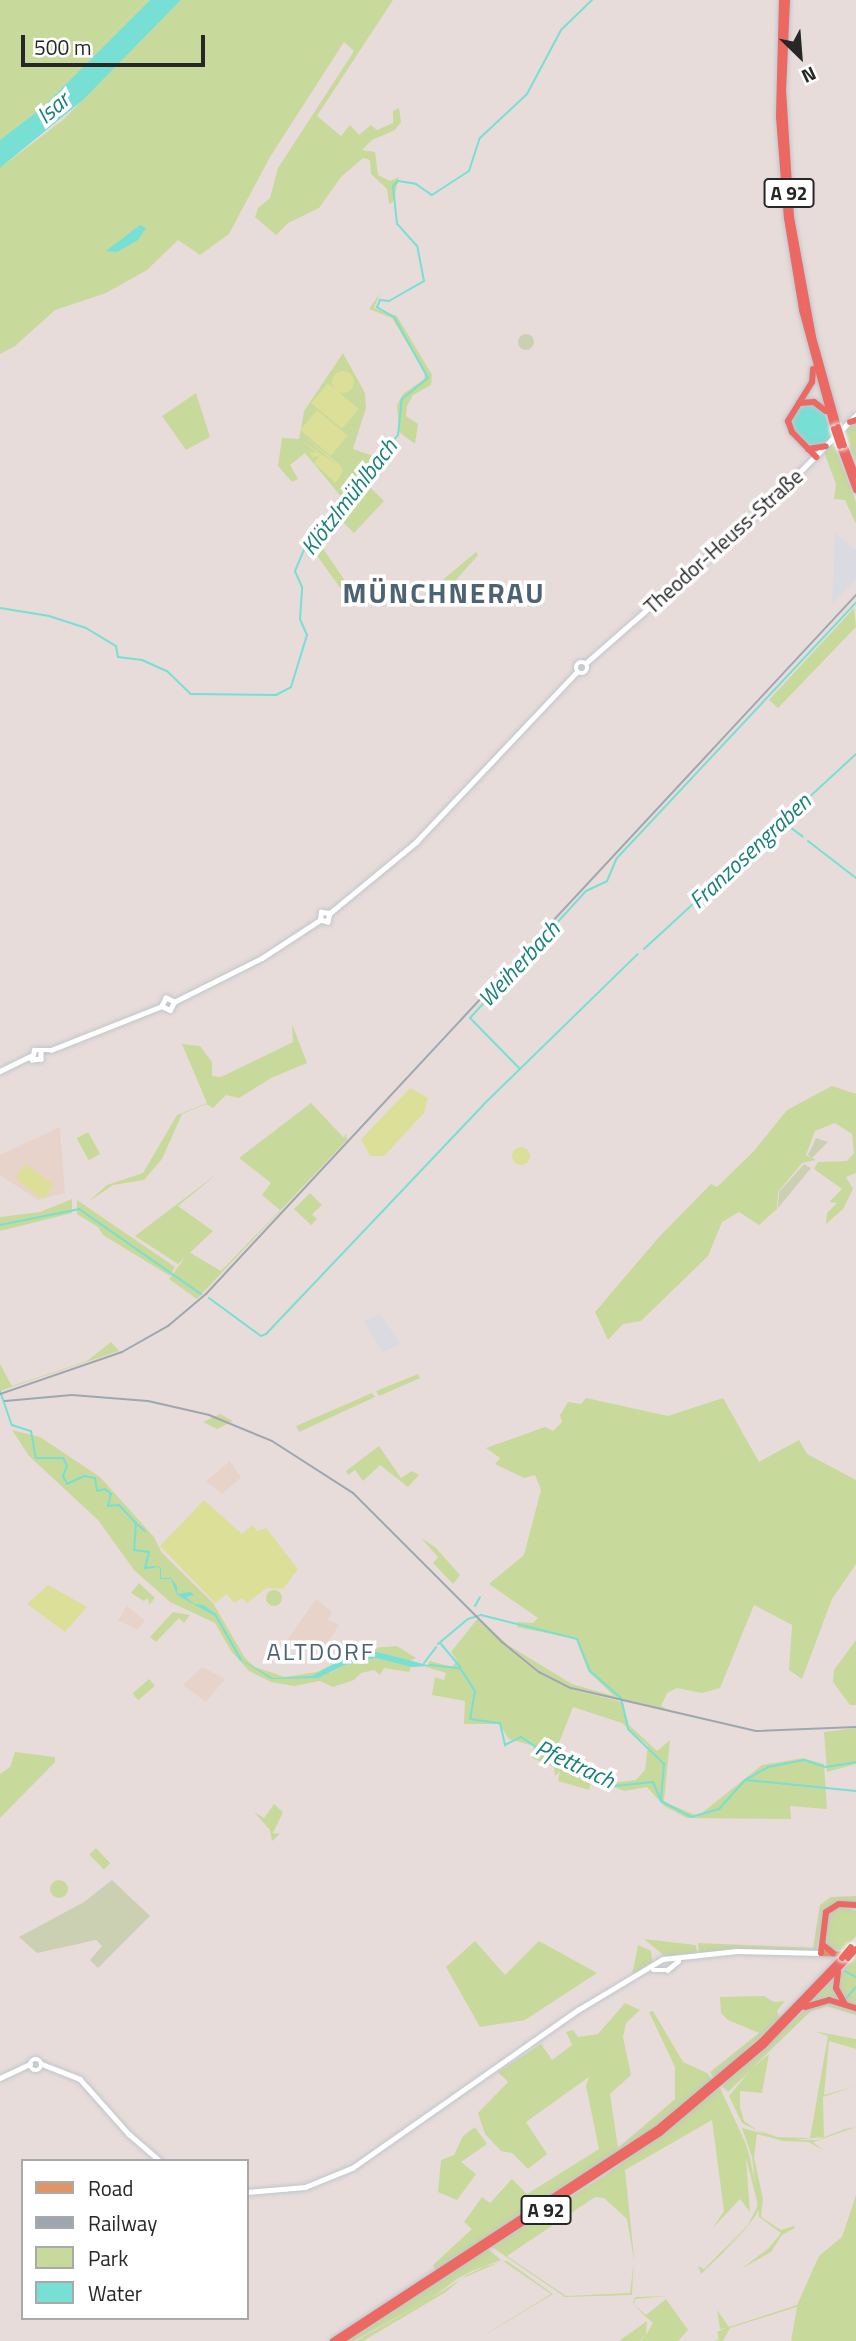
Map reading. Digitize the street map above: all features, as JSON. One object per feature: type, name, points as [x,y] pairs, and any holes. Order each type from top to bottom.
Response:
[{"type":"highway","name":"A 92","points":[[784,0],[778,90],[782,177],[794,267],[813,356],[829,414],[836,428]]},
{"type":"highway","name":"A 92","points":[[784,0],[783,90],[791,217],[810,324],[836,428],[856,490]]},
{"type":"highway","name":"A 92","points":[[794,406],[812,382],[813,356]]},
{"type":"highway","points":[[816,457],[789,425],[794,406],[814,401],[829,414]]},
{"type":"highway","name":"A 92","points":[[842,445],[856,463]]},
{"type":"highway","points":[[808,449],[827,446]]},
{"type":"highway","name":"A 92","points":[[847,453],[856,477]]},
{"type":"highway","points":[[821,1953],[827,1912],[853,1906]]},
{"type":"highway","points":[[823,1942],[833,1953]]},
{"type":"highway","name":"A 92","points":[[333,2341],[656,2130],[753,2049],[855,1948]]},
{"type":"highway","name":"A 92","points":[[341,2341],[619,2163],[700,2101],[801,2009],[841,1967],[845,1958]]},
{"type":"highway","points":[[841,1967],[836,1988],[846,2005]]},
{"type":"highway","points":[[801,2009],[822,2001],[856,2008]]},
{"type":"main road","name":"Theodor-Heuss-Straße","points":[[330,914],[416,842],[578,672],[578,663],[586,663],[816,457],[854,419]]},
{"type":"main road","points":[[0,1071],[162,1006],[170,1010],[174,1002],[262,958],[320,920],[328,922],[330,914],[321,912],[320,920]]},
{"type":"main road","points":[[32,1058],[34,1050],[42,1054]]},
{"type":"main road","points":[[248,2192],[293,2189],[352,2168],[589,2002],[659,1967],[663,1959],[670,1963],[737,1951],[833,1953],[855,1948]]},
{"type":"main road","points":[[659,1967],[665,1971],[670,1963]]},
{"type":"main road","points":[[0,2078],[30,2066],[36,2059],[42,2066]]},
{"type":"main road","points":[[30,2066],[36,2071],[42,2066],[52,2066],[88,2086],[129,2134],[158,2159]]},
{"type":"shaded area","points":[[835,533],[856,550],[856,579],[832,604]]},
{"type":"shaded area","points":[[60,1127],[65,1193],[38,1200],[0,1175],[0,1155]]},
{"type":"shaded area","points":[[380,1314],[401,1344],[382,1352],[364,1321]]},
{"type":"shaded area","points":[[230,1461],[241,1478],[222,1494],[206,1481]]},
{"type":"shaded area","points":[[316,1599],[332,1612],[328,1620],[339,1625],[319,1656],[286,1642]]},
{"type":"shaded area","points":[[127,1606],[145,1621],[137,1630],[118,1620]]},
{"type":"shaded area","points":[[202,1667],[225,1679],[206,1702],[183,1685]]},
{"type":"green space","points":[[0,0],[150,0],[44,106],[0,140]]},
{"type":"green space","points":[[181,0],[393,0],[317,116],[341,136],[350,125],[359,135],[371,125],[377,130],[393,123],[393,111],[399,108],[401,122],[395,130],[372,140],[362,150],[375,152],[378,175],[390,181],[399,177],[393,202],[389,204],[387,189],[371,174],[370,160],[363,158],[341,177],[319,208],[288,223],[276,235],[255,217],[258,208],[270,198],[278,168],[354,51],[344,42],[270,157],[229,234],[200,255],[178,240],[147,270],[106,293],[55,310],[15,346],[0,354],[0,168],[63,120]]},
{"type":"green space","points":[[380,293],[374,308],[397,316],[432,375],[431,385],[413,395],[407,406],[406,416],[418,424],[415,444],[399,432],[397,405],[403,394],[424,379],[425,373],[392,318],[369,309]]},
{"type":"green space","points":[[526,334],[532,336],[532,348],[526,350],[520,348],[518,342],[520,336]]},
{"type":"green space","points":[[343,353],[365,393],[366,408],[353,449],[376,457],[399,435],[362,479],[384,501],[354,533],[340,519],[348,505],[305,453],[290,465],[298,479],[292,482],[278,466],[282,438],[299,439],[304,411]]},
{"type":"green space","points":[[343,371],[351,374],[354,382],[351,390],[343,393],[335,390],[332,382],[335,374]]},
{"type":"green space","points":[[328,383],[359,409],[342,429],[311,403]]},
{"type":"green space","points":[[196,393],[210,437],[186,450],[162,416]]},
{"type":"green space","points":[[317,410],[348,436],[331,456],[300,430]]},
{"type":"green space","points":[[856,421],[856,461],[844,432]]},
{"type":"green space","points":[[302,435],[340,465],[343,471],[336,483],[314,463],[320,455],[313,458],[309,452],[317,453],[301,440],[337,465]]},
{"type":"green space","points":[[833,443],[856,502],[856,524],[845,500],[834,499],[836,484],[824,452]]},
{"type":"green space","points":[[314,535],[345,581],[341,589],[308,543]]},
{"type":"green space","points":[[476,552],[478,555],[448,589],[455,597],[449,602],[444,597],[434,603],[429,596],[414,604]]},
{"type":"green space","points":[[854,608],[856,627],[778,708],[769,700]]},
{"type":"green space","points":[[292,1024],[307,1063],[271,1078],[239,1098],[226,1095],[213,1108],[206,1104],[182,1114],[162,1159],[144,1180],[113,1185],[88,1202],[107,1185],[143,1173],[177,1115],[207,1103],[182,1044],[200,1046],[212,1062],[212,1076],[221,1077],[293,1042]]},
{"type":"green space","points":[[832,1086],[856,1094],[856,1173],[846,1177],[853,1189],[843,1209],[826,1224],[827,1213],[837,1203],[829,1202],[842,1189],[814,1169],[818,1162],[847,1161],[854,1153],[852,1134],[835,1123],[815,1131],[806,1155],[816,1160],[802,1163],[778,1192],[777,1209],[759,1225],[739,1212],[722,1222],[708,1256],[641,1321],[623,1324],[608,1340],[595,1312],[659,1237],[711,1184],[717,1187],[754,1151],[787,1110]]},
{"type":"green space","points":[[410,1088],[428,1098],[424,1113],[384,1156],[370,1156],[361,1139]]},
{"type":"green space","points":[[311,1103],[344,1138],[346,1133],[347,1140],[197,1299],[169,1279],[189,1252],[221,1271],[280,1210],[262,1195],[271,1183],[239,1158]]},
{"type":"green space","points":[[88,1132],[100,1154],[89,1160],[77,1138]]},
{"type":"green space","points":[[816,1138],[828,1142],[812,1158],[808,1155]]},
{"type":"green space","points":[[521,1147],[527,1150],[530,1156],[527,1162],[521,1165],[515,1162],[512,1156],[515,1150]]},
{"type":"green space","points":[[26,1164],[54,1185],[43,1199],[15,1178]]},
{"type":"green space","points":[[804,1164],[811,1168],[778,1208],[779,1192]]},
{"type":"green space","points":[[222,1170],[178,1206],[213,1231],[178,1264],[135,1236]]},
{"type":"green space","points":[[310,1193],[322,1205],[312,1214],[317,1219],[311,1225],[294,1209]]},
{"type":"green space","points":[[72,1199],[72,1213],[0,1231],[0,1217],[40,1212]]},
{"type":"green space","points":[[77,1200],[175,1267],[170,1276],[103,1235],[98,1227],[77,1214]]},
{"type":"green space","points":[[111,1342],[119,1351],[0,1391],[0,1364],[12,1386],[87,1361]]},
{"type":"green space","points":[[418,1374],[420,1378],[379,1396],[376,1391]]},
{"type":"green space","points":[[372,1393],[375,1397],[299,1432],[296,1426]]},
{"type":"green space","points":[[586,1398],[668,1416],[723,1398],[759,1462],[799,1440],[807,1454],[856,1480],[856,1564],[832,1599],[802,1679],[789,1670],[792,1625],[754,1605],[720,1688],[702,1693],[677,1688],[667,1693],[661,1706],[675,1713],[569,1687],[540,1671],[508,1645],[572,1684],[614,1696],[588,1671],[576,1639],[517,1627],[517,1622],[533,1623],[538,1618],[489,1584],[524,1555],[541,1490],[535,1475],[524,1478],[495,1464],[500,1458],[486,1448],[545,1427],[553,1431],[562,1422],[560,1415],[568,1402],[581,1404]]},
{"type":"green space","points":[[220,1414],[233,1421],[217,1429],[203,1422]]},
{"type":"green space","points":[[12,1430],[40,1437],[100,1477],[154,1537],[162,1553],[213,1603],[245,1658],[255,1667],[285,1677],[317,1672],[349,1656],[350,1652],[335,1647],[338,1641],[359,1649],[397,1646],[416,1658],[410,1661],[378,1652],[352,1652],[349,1658],[328,1674],[345,1665],[376,1658],[411,1667],[409,1672],[384,1668],[380,1675],[374,1670],[361,1673],[354,1680],[333,1687],[320,1681],[294,1686],[271,1682],[249,1671],[231,1651],[215,1623],[170,1602],[134,1570],[98,1520],[29,1456]]},
{"type":"green space","points":[[379,1446],[401,1478],[412,1471],[419,1475],[408,1487],[380,1465],[363,1481],[355,1470],[348,1475],[346,1471]]},
{"type":"green space","points":[[204,1500],[242,1534],[252,1525],[257,1531],[266,1528],[298,1569],[283,1589],[267,1588],[247,1603],[242,1598],[234,1603],[227,1594],[215,1603],[160,1546]]},
{"type":"green space","points":[[421,1538],[435,1547],[460,1575],[453,1584],[433,1563],[438,1557]]},
{"type":"green space","points":[[139,1583],[155,1598],[149,1605],[148,1598],[144,1601],[131,1593]]},
{"type":"green space","points":[[48,1585],[87,1607],[65,1632],[27,1604]]},
{"type":"green space","points":[[274,1590],[280,1592],[280,1604],[274,1606],[268,1604],[266,1598],[268,1592]]},
{"type":"green space","points":[[173,1612],[190,1615],[184,1623],[179,1618],[156,1642],[150,1637]]},
{"type":"green space","points":[[478,1618],[539,1673],[571,1689],[622,1702],[629,1725],[657,1751],[670,1740],[664,1801],[669,1804],[698,1816],[762,1765],[803,1758],[824,1764],[827,1809],[790,1806],[791,1819],[687,1818],[664,1806],[647,1787],[624,1791],[592,1778],[589,1790],[558,1781],[560,1771],[555,1776],[554,1767],[532,1758],[534,1746],[509,1739],[499,1724],[464,1724],[465,1701],[432,1695],[435,1677],[444,1680],[446,1673],[426,1667],[430,1661],[452,1667],[457,1660],[451,1652]],"holes":[[[573,1707],[622,1723],[648,1746],[645,1770],[636,1780],[619,1782],[555,1753]]]},
{"type":"green space","points":[[856,1640],[856,1705],[850,1705],[833,1682],[834,1670]]},
{"type":"green space","points":[[149,1679],[155,1686],[138,1700],[132,1693]]},
{"type":"green space","points":[[856,1728],[856,1764],[827,1772],[824,1732]]},
{"type":"green space","points":[[15,1752],[55,1757],[55,1762],[0,1818],[0,1774],[10,1767]]},
{"type":"green space","points":[[274,1804],[283,1812],[273,1833],[280,1834],[272,1841],[270,1830],[254,1812],[264,1818]]},
{"type":"green space","points":[[96,1848],[110,1863],[104,1869],[89,1854]]},
{"type":"green space","points":[[59,1880],[65,1883],[68,1889],[65,1895],[59,1898],[53,1895],[50,1889],[53,1883]]},
{"type":"green space","points":[[112,1880],[150,1916],[98,1968],[90,1960],[102,1946],[96,1940],[37,1953],[19,1937],[84,1902]]},
{"type":"green space","points":[[856,1896],[856,1903],[838,1902],[824,1911],[816,1951],[699,1954],[698,1943],[813,1948],[820,1905],[831,1897]]},
{"type":"green space","points":[[839,1906],[856,1911],[856,1936],[844,1950],[829,1949],[824,1943],[828,1913]]},
{"type":"green space","points":[[644,1939],[696,1945],[697,1954],[666,1957]]},
{"type":"green space","points":[[475,1941],[505,1975],[539,1941],[597,1973],[525,2020],[480,2027],[446,1967]]},
{"type":"green space","points":[[638,1945],[651,1951],[653,1967],[632,1976]]},
{"type":"green space","points":[[856,1957],[856,2007],[847,2004],[837,1987],[840,1973]]},
{"type":"green space","points":[[834,1978],[842,2003],[811,2002]]},
{"type":"green space","points":[[764,1996],[774,2002],[785,2001],[777,2011],[779,2017],[795,2004],[715,2079],[710,2072],[759,2033],[728,2020],[721,2013],[720,1997]]},
{"type":"green space","points":[[828,2002],[856,2010],[856,2015],[827,2006],[811,2011],[751,2069],[769,2054],[762,2093],[740,2091],[740,2107],[744,2121],[757,2130],[777,2137],[810,2138],[828,2036],[813,2031],[856,2039],[856,2049],[829,2041],[824,2095],[856,2086],[823,2097],[824,2137],[795,2140],[817,2140],[856,2127],[813,2142],[824,2151],[809,2142],[783,2141],[757,2134],[754,2157],[763,2199],[761,2217],[781,2230],[794,2226],[795,2228],[782,2235],[771,2252],[741,2269],[769,2248],[781,2233],[759,2217],[752,2157],[742,2128],[765,2134],[742,2123],[729,2096],[749,2072],[728,2092],[722,2086],[806,2009]]},
{"type":"green space","points":[[625,2003],[640,2010],[626,2023],[623,2037],[631,2075],[610,2094],[618,2148],[675,2099],[675,2067],[649,2012],[653,2011],[683,2062],[707,2073],[713,2081],[657,2126],[437,2272],[433,2265],[472,2229],[464,2222],[482,2197],[490,2203],[512,2179],[527,2194],[599,2149],[586,2086],[589,2077],[526,2122],[547,2154],[528,2169],[512,2153],[501,2151],[485,2134],[478,2113],[508,2082],[498,2072],[541,2044],[552,2060],[572,2045],[566,2032],[573,2030],[578,2037],[598,2034]]},
{"type":"green space","points":[[720,2088],[746,2144],[759,2206],[747,2227],[723,2252],[759,2218],[701,2274],[698,2266],[704,2269],[748,2225],[758,2205],[746,2158],[750,2212],[740,2199],[712,2229],[724,2211],[712,2120],[625,2170],[634,2259],[627,2219],[604,2198],[595,2197],[507,2256],[566,2296],[630,2293],[634,2262],[632,2295],[565,2297],[492,2247],[604,2176]]},
{"type":"green space","points":[[475,2127],[487,2144],[461,2162],[476,2174],[457,2200],[438,2192],[441,2160],[454,2155],[463,2136]]},
{"type":"green space","points":[[856,2195],[856,2341],[791,2341],[797,2307],[730,2328],[723,2341],[715,2341],[719,2339],[717,2332],[726,2328],[720,2329],[717,2310],[729,2327],[797,2305],[819,2256],[842,2237]]},
{"type":"green space","points":[[488,2249],[501,2260],[457,2279],[432,2298],[467,2275],[498,2263],[461,2279],[446,2292],[363,2341],[356,2341],[428,2300],[354,2341],[346,2341]]},
{"type":"green space","points":[[503,2261],[507,2261],[553,2294],[475,2341],[551,2294]]},
{"type":"green space","points":[[668,2296],[635,2299],[634,2305],[635,2297]]},
{"type":"green space","points":[[666,2299],[688,2330],[678,2341],[641,2341],[644,2335],[640,2341],[619,2341],[647,2321],[646,2335],[653,2323],[634,2305],[646,2315]]},
{"type":"water","name":"Isar","points":[[150,0],[181,0],[83,100],[0,168],[0,140],[44,106]]},
{"type":"water","points":[[140,225],[146,228],[138,240],[117,252],[106,251]]},
{"type":"water","points":[[812,403],[824,411],[832,437],[823,445],[811,447],[793,430],[790,420],[796,407]]},
{"type":"water","points":[[154,1566],[161,1568],[161,1578],[171,1578],[177,1586],[177,1594],[191,1592],[194,1595],[186,1597],[194,1604],[203,1605],[216,1614],[243,1661],[273,1678],[312,1676],[354,1653],[378,1652],[431,1666],[411,1667],[376,1658],[345,1665],[318,1678],[271,1679],[239,1659],[215,1616],[177,1595],[171,1579],[160,1579],[160,1568]]},
{"type":"waterway","name":"Klötzlmühlbach","points":[[0,608],[49,616],[86,628],[116,646],[118,657],[142,660],[167,671],[191,694],[276,695],[291,687],[307,635],[300,619],[302,587],[295,571],[305,547],[398,435],[402,399],[428,378],[394,317],[377,307],[380,300],[389,301],[424,281],[417,246],[397,224],[393,186],[398,181],[416,184],[432,195],[469,171],[480,138],[527,94],[561,30],[592,0]]},
{"type":"waterway","name":"Weiherbach","points":[[520,1069],[470,1018],[586,891],[607,881],[617,858],[856,603]]},
{"type":"waterway","name":"Franzosengraben","points":[[644,949],[856,754]]},
{"type":"waterway","points":[[782,821],[803,837]]},
{"type":"waterway","points":[[808,841],[856,878]]},
{"type":"waterway","name":"Weiherbach","points":[[209,1298],[261,1336],[266,1334],[483,1105],[638,954]]},
{"type":"waterway","name":"Weiherbach","points":[[0,1225],[79,1209],[201,1294]]},
{"type":"waterway","name":"Pfettrach","points":[[0,1391],[12,1425],[31,1431],[36,1458],[63,1458],[67,1466],[63,1476],[67,1484],[84,1476],[95,1478],[97,1491],[105,1489],[111,1494],[108,1506],[119,1505],[136,1523],[134,1550],[149,1552],[145,1568],[154,1567]]},
{"type":"waterway","name":"Pfettrach","points":[[138,1525],[145,1531]]},
{"type":"waterway","points":[[475,1606],[480,1597]]},
{"type":"waterway","name":"Pfettrach","points":[[438,1644],[468,1619],[481,1615],[577,1639],[590,1671],[621,1698],[628,1729],[664,1764],[661,1801],[691,1817],[719,1809],[745,1780],[768,1767],[804,1760],[826,1767],[856,1762]]},
{"type":"waterway","name":"Pfettrach","points":[[441,1644],[460,1667]]},
{"type":"waterway","name":"Pfettrach","points":[[424,1663],[436,1647]]},
{"type":"waterway","name":"Pfettrach","points":[[430,1665],[460,1668],[475,1691],[470,1719],[500,1723],[505,1745],[521,1737],[557,1761],[614,1786],[653,1782],[661,1801]]},
{"type":"waterway","points":[[746,1780],[856,1791]]},
{"type":"waterway","points":[[845,1971],[856,1977]]},
{"type":"waterway","points":[[845,2000],[856,1987]]},
{"type":"railway","points":[[0,1394],[122,1352],[168,1326],[206,1294],[856,595]]},
{"type":"railway","points":[[5,1401],[72,1395],[148,1401],[209,1415],[272,1441],[353,1493],[502,1642],[539,1672],[571,1688],[756,1731],[856,1727]]},
{"type":"district","name":"MÜNCHNERAU","points":[[444,593]]},
{"type":"district","name":"ALTDORF","points":[[321,1652]]}]
